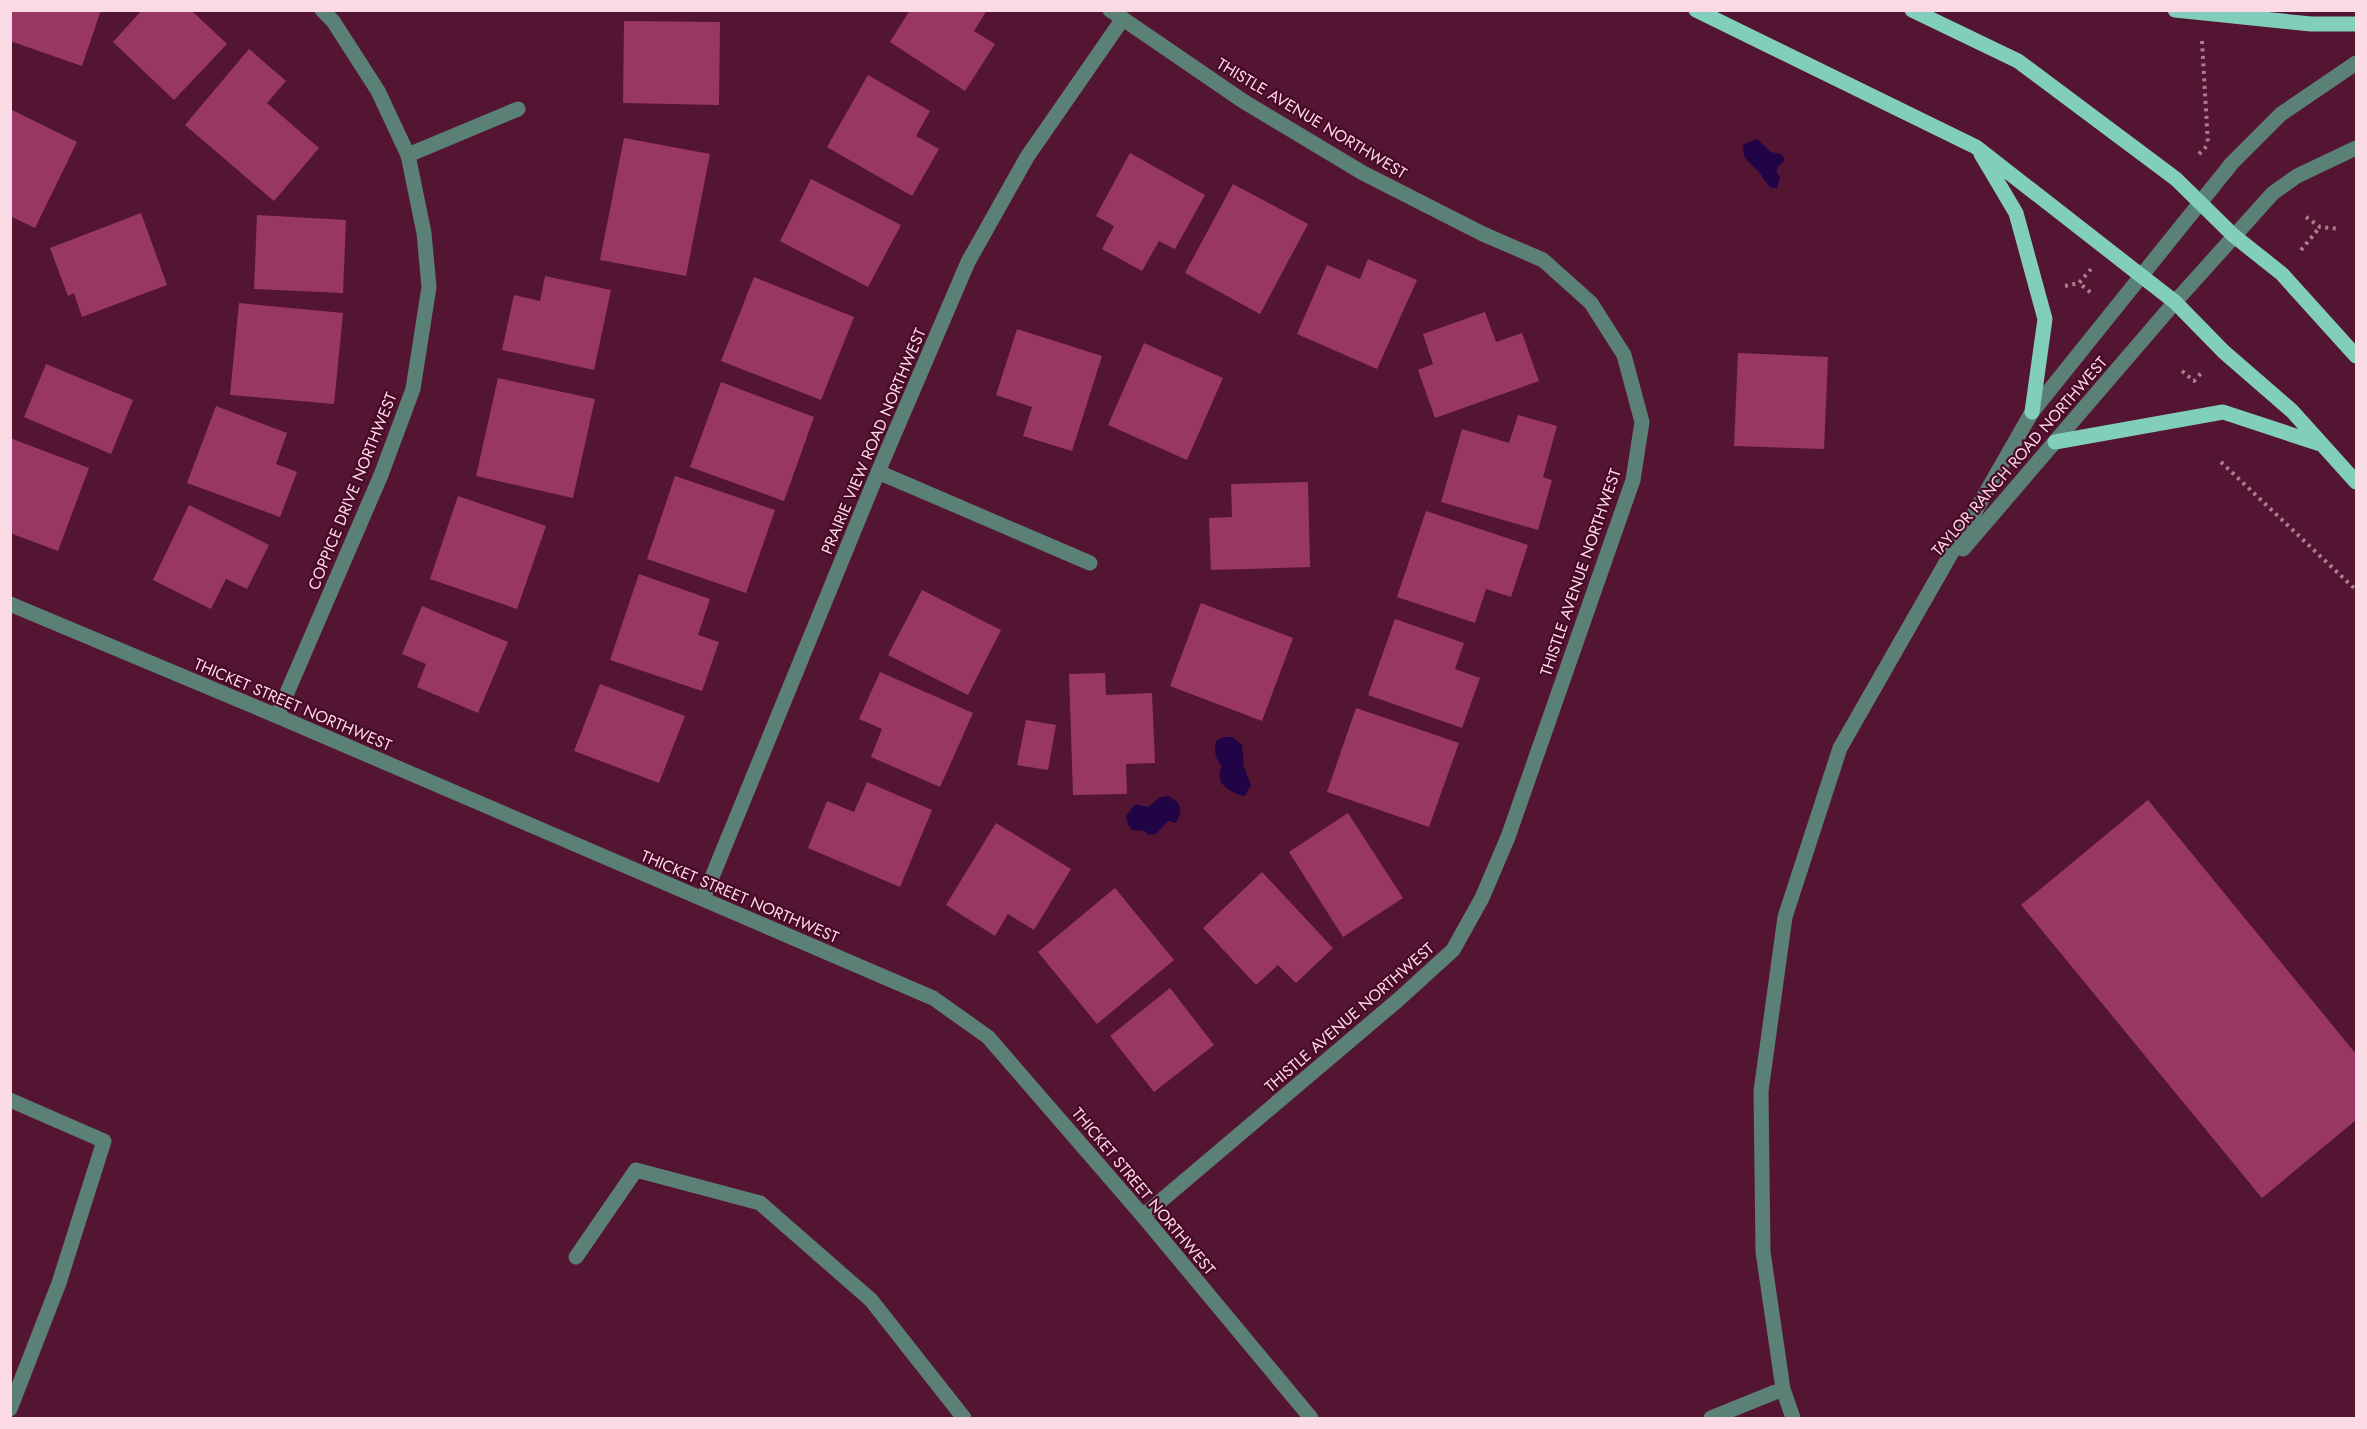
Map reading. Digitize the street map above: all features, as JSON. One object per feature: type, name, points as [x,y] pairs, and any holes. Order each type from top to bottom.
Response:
[{"type":"main road","points":[[1696,10],[1976,147],[2175,302],[2224,352],[2292,411],[2356,482]]},
{"type":"main road","points":[[1912,10],[2018,61],[2176,179],[2233,235],[2282,274],[2356,356]]},
{"type":"main road","points":[[2175,10],[2312,24],[2356,24]]},
{"type":"main road","points":[[1976,147],[2016,213],[2045,319],[2032,412]]},
{"type":"main road","points":[[2055,442],[2223,412],[2321,444]]},
{"type":"street","name":"COPPICE DRIVE NORTHWEST","points":[[277,716],[381,475],[413,389],[429,286],[424,233],[408,155],[378,91],[333,21],[322,10]]},
{"type":"street","name":"PRAIRIE VIEW ROAD NORTHWEST","points":[[702,899],[878,472],[968,262],[1027,156],[1116,15]]},
{"type":"street","name":"THISTLE AVENUE NORTHWEST","points":[[1116,15],[1243,101],[1363,173],[1482,234],[1543,260],[1591,303],[1624,355],[1642,422],[1633,480],[1508,837],[1482,898],[1453,950],[1398,1000],[1143,1216]]},
{"type":"street","name":"TAYLOR RANCH ROAD NORTHWEST","points":[[1940,576],[2032,412],[2141,274],[2201,205],[2232,163],[2281,114],[2356,63]]},
{"type":"street","points":[[408,155],[518,109]]},
{"type":"street","name":"TAYLOR RANCH ROAD NORTHWEST","points":[[1940,576],[2233,235],[2273,193],[2297,176],[2356,148]]},
{"type":"street","points":[[878,472],[1090,563]]},
{"type":"street","points":[[1793,1419],[1783,1389],[1763,1252],[1761,1091],[1785,917],[1840,748],[1940,576]]},
{"type":"street","name":"THICKET STREET NORTHWEST","points":[[10,604],[277,716],[933,998],[988,1037],[1143,1216],[1311,1419]]},
{"type":"street","points":[[10,1100],[104,1141],[58,1283],[10,1409]]},
{"type":"street","points":[[576,1257],[636,1170],[760,1203],[871,1300],[964,1419]]},
{"type":"street","points":[[1711,1419],[1783,1389]]},
{"type":"path","points":[[2202,32],[2208,145]]},
{"type":"path","points":[[2306,217],[2320,226],[2340,229]]},
{"type":"path","points":[[2301,250],[2320,226]]},
{"type":"path","points":[[2058,288],[2079,283],[2091,269]]},
{"type":"path","points":[[2079,283],[2095,297]]},
{"type":"path","points":[[2182,371],[2194,381],[2208,365]]},
{"type":"path","points":[[2221,462],[2356,591]]},
{"type":"shaded area","points":[[1757,139],[1771,152],[1781,154],[1785,160],[1777,168],[1780,177],[1777,188],[1771,188],[1745,157],[1744,144]]},
{"type":"shaded area","points":[[1233,737],[1242,745],[1244,767],[1251,785],[1245,796],[1231,791],[1220,780],[1221,765],[1215,753],[1215,747],[1217,740]]},
{"type":"shaded area","points":[[1168,796],[1180,807],[1180,815],[1176,823],[1168,821],[1156,834],[1149,835],[1144,831],[1132,830],[1126,816],[1135,804],[1148,807],[1160,797]]},
{"type":"building","points":[[10,10],[101,10],[82,66],[10,41]]},
{"type":"building","points":[[142,10],[191,10],[227,44],[174,100],[113,42]]},
{"type":"building","points":[[910,10],[987,10],[974,31],[995,44],[965,91],[890,42]]},
{"type":"building","points":[[624,21],[720,22],[719,105],[623,103]]},
{"type":"building","points":[[249,49],[286,81],[267,103],[319,148],[274,201],[185,125]]},
{"type":"building","points":[[868,75],[930,111],[916,136],[939,149],[912,196],[827,147]]},
{"type":"building","points":[[10,109],[77,142],[35,228],[10,216]]},
{"type":"building","points":[[624,138],[710,154],[686,276],[600,260]]},
{"type":"building","points":[[1130,153],[1205,195],[1175,249],[1159,241],[1142,271],[1102,249],[1114,226],[1096,216]]},
{"type":"building","points":[[811,179],[901,225],[868,287],[780,241]]},
{"type":"building","points":[[1233,184],[1308,224],[1260,314],[1185,273]]},
{"type":"building","points":[[141,213],[167,285],[82,317],[74,293],[68,296],[50,248]]},
{"type":"building","points":[[257,215],[346,220],[343,293],[254,289]]},
{"type":"building","points":[[1368,259],[1417,280],[1377,369],[1297,334],[1327,265],[1360,279]]},
{"type":"building","points":[[545,276],[611,290],[594,370],[502,350],[514,295],[540,301]]},
{"type":"building","points":[[754,277],[854,317],[821,400],[721,361]]},
{"type":"building","points":[[239,303],[343,313],[334,404],[230,395]]},
{"type":"building","points":[[1485,312],[1496,342],[1522,333],[1539,381],[1435,418],[1418,370],[1433,364],[1423,334]]},
{"type":"building","points":[[1017,329],[1102,356],[1072,451],[1023,436],[1032,407],[996,395]]},
{"type":"building","points":[[1144,343],[1223,378],[1187,460],[1108,425]]},
{"type":"building","points":[[1738,353],[1828,357],[1824,449],[1734,446]]},
{"type":"building","points":[[46,364],[133,400],[111,454],[24,417]]},
{"type":"building","points":[[498,378],[595,399],[573,498],[476,476]]},
{"type":"building","points":[[721,382],[814,417],[784,501],[690,467]]},
{"type":"building","points":[[216,406],[287,433],[276,464],[297,472],[280,517],[187,483]]},
{"type":"building","points":[[1518,415],[1557,426],[1543,477],[1552,480],[1538,530],[1441,502],[1462,429],[1509,443]]},
{"type":"building","points":[[10,438],[89,468],[58,551],[10,533]]},
{"type":"building","points":[[675,476],[775,510],[746,593],[647,559]]},
{"type":"building","points":[[1308,482],[1310,567],[1211,570],[1209,518],[1232,517],[1231,484]]},
{"type":"building","points":[[458,496],[546,526],[517,609],[430,579]]},
{"type":"building","points":[[189,505],[269,545],[247,589],[226,579],[211,609],[153,580]]},
{"type":"building","points":[[1426,511],[1528,545],[1511,597],[1486,589],[1475,623],[1397,597]]},
{"type":"building","points":[[639,574],[710,599],[698,635],[719,642],[702,691],[610,660]]},
{"type":"building","points":[[922,590],[1001,630],[968,695],[888,655]]},
{"type":"building","points":[[1201,603],[1293,638],[1262,721],[1170,686]]},
{"type":"building","points":[[422,606],[508,642],[478,713],[417,687],[426,664],[402,654]]},
{"type":"building","points":[[1395,619],[1464,643],[1455,669],[1480,678],[1462,728],[1368,695]]},
{"type":"building","points":[[880,672],[973,713],[940,787],[871,757],[882,729],[859,719]]},
{"type":"building","points":[[1105,673],[1106,695],[1152,693],[1155,763],[1126,764],[1127,794],[1073,795],[1069,674]]},
{"type":"building","points":[[600,684],[685,716],[659,783],[574,751]]},
{"type":"building","points":[[1356,708],[1459,743],[1429,827],[1327,792]]},
{"type":"building","points":[[1026,720],[1056,725],[1048,770],[1017,765]]},
{"type":"building","points":[[867,782],[932,810],[900,887],[808,848],[827,801],[854,812]]},
{"type":"building","points":[[2148,800],[2356,1054],[2356,1120],[2262,1198],[2021,905]]},
{"type":"building","points":[[1348,813],[1403,898],[1343,937],[1289,852]]},
{"type":"building","points":[[996,823],[1071,869],[1034,930],[1008,914],[995,936],[946,905]]},
{"type":"building","points":[[1262,872],[1333,948],[1296,983],[1278,965],[1256,985],[1203,928]]},
{"type":"building","points":[[1115,888],[1174,960],[1097,1024],[1038,952]]},
{"type":"building","points":[[1170,988],[1214,1045],[1154,1092],[1110,1036]]}]
